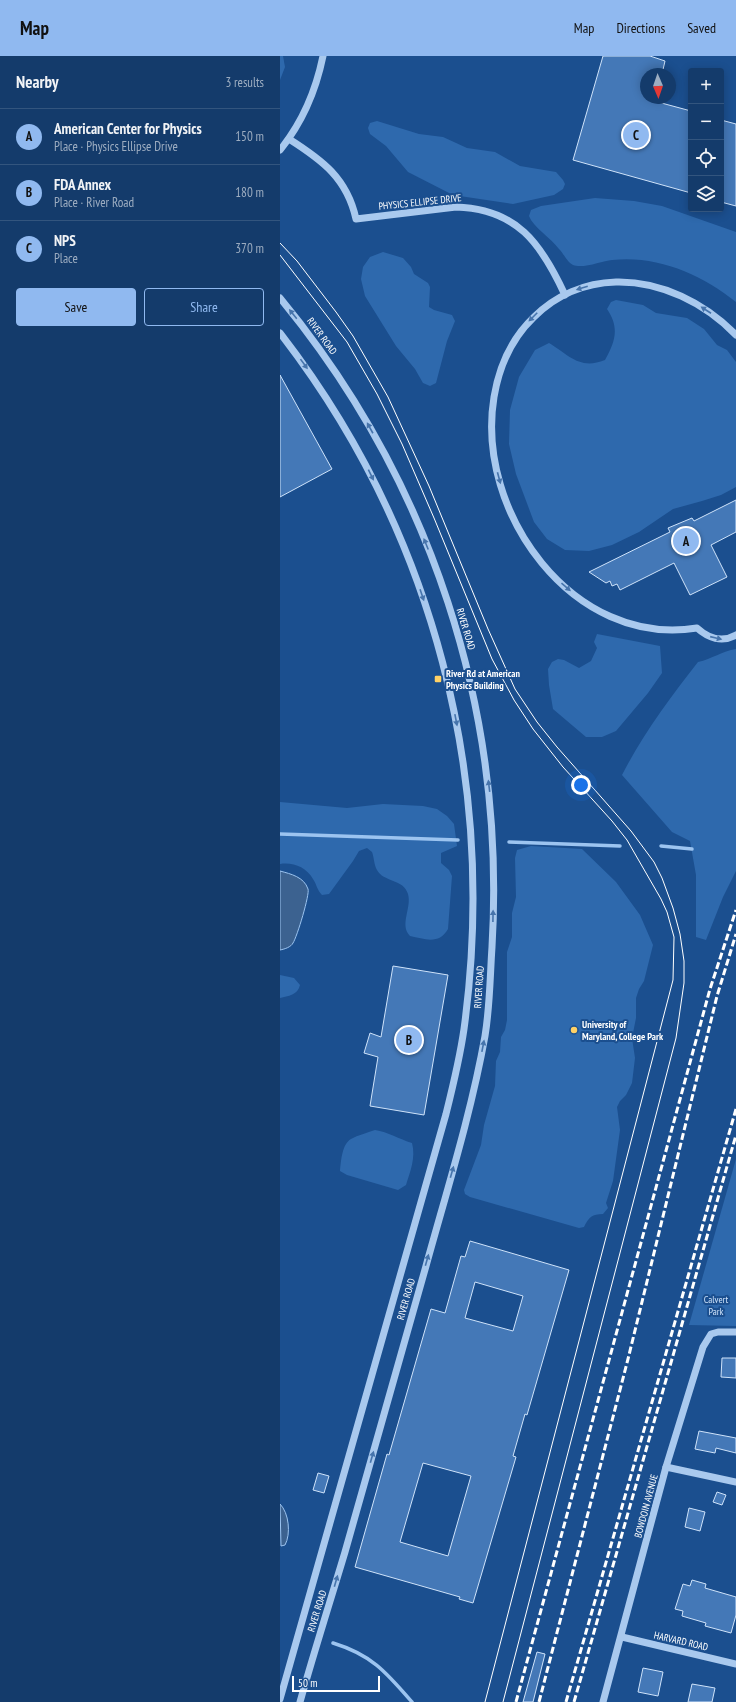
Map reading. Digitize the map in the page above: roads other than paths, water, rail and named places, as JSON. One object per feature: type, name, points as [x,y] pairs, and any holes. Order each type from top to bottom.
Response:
[{"type":"street","points":[[280,150],[289,139],[300,120],[314,91],[323,56]]},
{"type":"street","name":"PHYSICS ELLIPSE DRIVE","points":[[289,139],[312,154],[334,173],[348,194],[356,219],[456,206],[470,207],[497,215],[524,232],[537,244],[548,261],[565,295]]},
{"type":"street","points":[[736,335],[719,319],[696,304],[676,294],[653,286],[630,283],[608,283],[583,287],[565,295],[543,309],[519,333],[506,357],[495,390],[491,422],[494,457],[502,492],[516,524],[533,551],[557,579],[581,599],[607,615],[627,623],[650,629],[678,630],[697,628],[705,635],[723,640],[736,635]]},
{"type":"street","name":"RIVER ROAD","points":[[280,298],[328,360],[357,404],[404,493],[437,569],[457,630],[476,709],[489,786],[493,828],[494,874],[493,928],[488,1006],[485,1034],[470,1111],[300,1702]]},
{"type":"street","name":"RIVER ROAD","points":[[280,333],[317,382],[364,461],[387,506],[405,547],[421,591],[444,666],[463,753],[472,843],[471,957],[467,1002],[456,1070],[446,1114],[280,1699]]},
{"type":"street","name":"BOWDOIN AVENUE","points":[[603,1702],[622,1637],[666,1467],[706,1340],[711,1334],[736,1332]]},
{"type":"street","points":[[666,1467],[736,1482]]},
{"type":"street","name":"HARVARD ROAD","points":[[622,1637],[736,1664]]},
{"type":"waterway","points":[[280,834],[458,840]]},
{"type":"waterway","points":[[509,842],[620,846]]},
{"type":"waterway","points":[[661,846],[692,849]]},
{"type":"waterway","points":[[333,1643],[358,1653],[368,1659],[386,1673],[412,1702]]},
{"type":"tram line","points":[[280,243],[297,261],[353,336],[388,397],[429,486],[488,629],[515,689],[537,722],[557,747],[631,831],[654,862],[662,878],[673,908],[680,934],[684,961],[684,983],[676,1038],[503,1702]]},
{"type":"tram line","points":[[280,255],[347,342],[377,394],[402,444],[492,659],[514,700],[533,729],[563,767],[612,821],[627,840],[661,899],[667,912],[674,937],[673,980],[485,1702]]},
{"type":"railway","points":[[516,1702],[710,989],[736,910]]},
{"type":"railway","points":[[539,1702],[628,1359],[717,996],[736,934]]},
{"type":"railway","points":[[566,1702],[736,1109]]},
{"type":"railway","points":[[574,1702],[736,1135]]},
{"type":"place","name":"NPS","points":[[636,135]]},
{"type":"place","name":"American Center for Physics","points":[[686,541]]},
{"type":"place","name":"River Rd at American Physics Building","points":[[438,679]]},
{"type":"place","name":"University of Maryland, College Park","points":[[574,1030]]},
{"type":"place","name":"FDA Annex","points":[[409,1040]]},
{"type":"park label","name":"Calvert Park","points":[[716,1304]]}]
